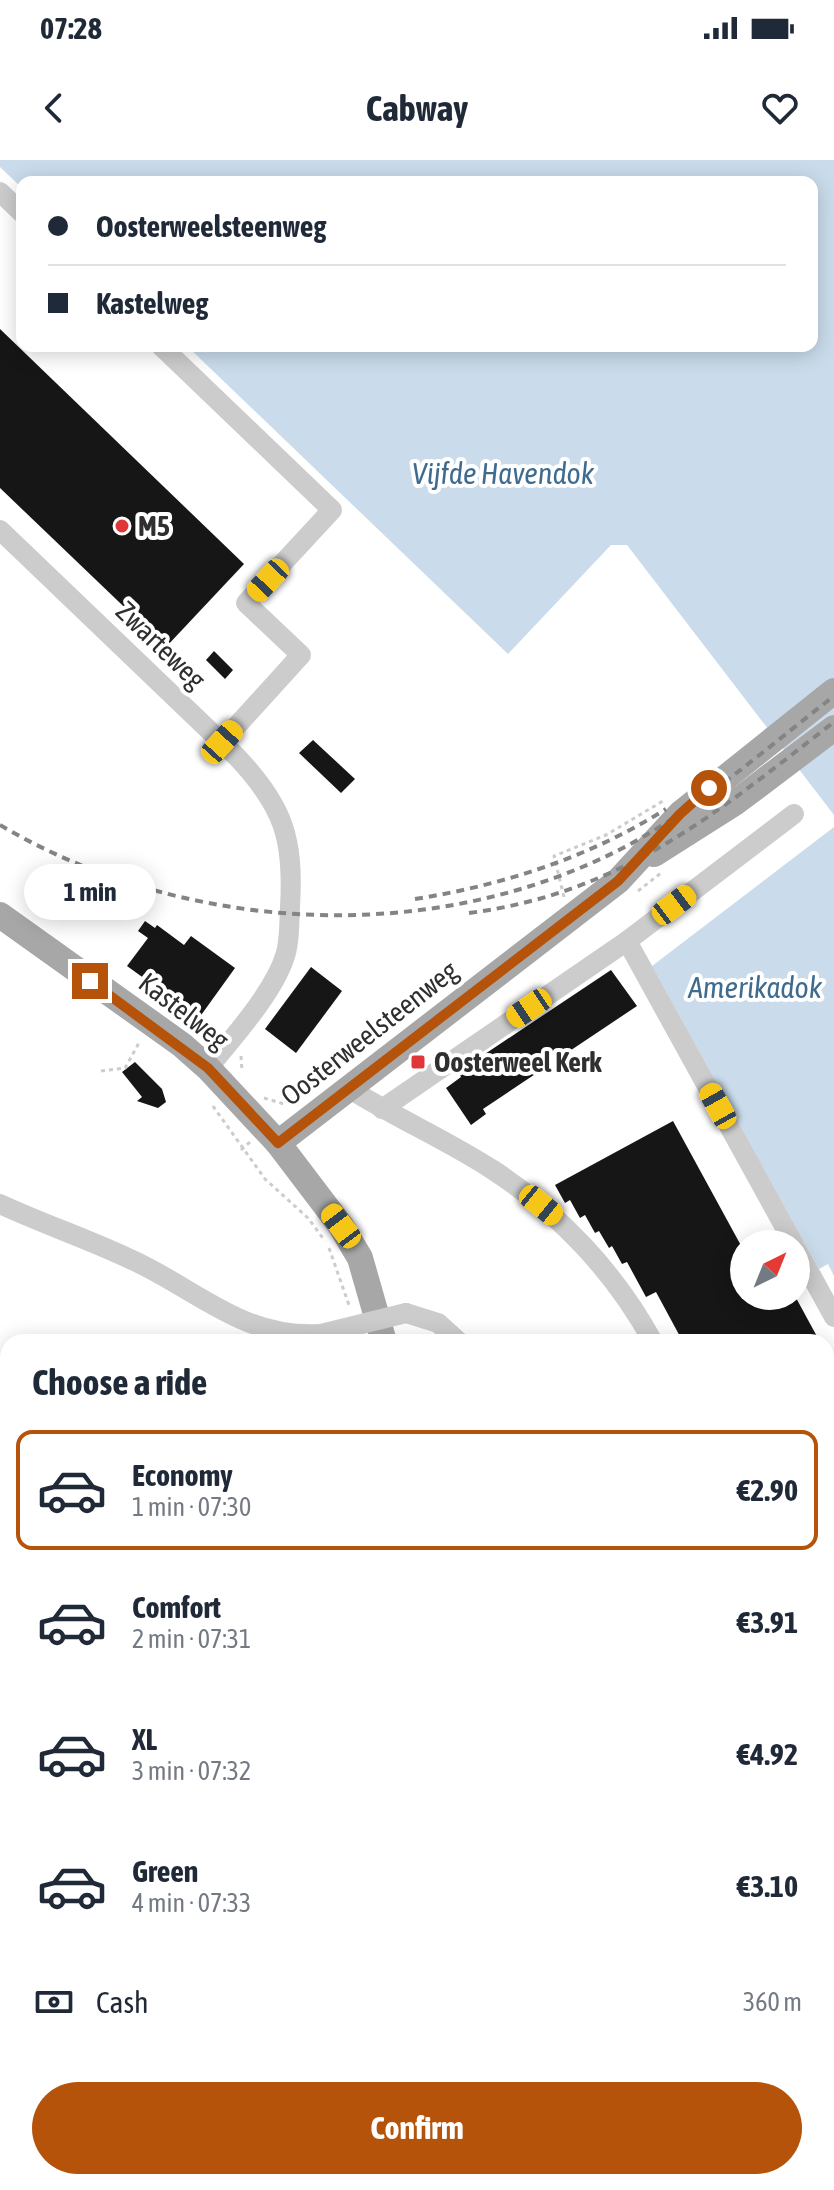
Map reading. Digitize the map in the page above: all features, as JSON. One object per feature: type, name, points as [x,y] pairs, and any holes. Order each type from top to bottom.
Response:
[{"type":"main road","name":"Oosterweelsteenweg","points":[[640,861],[680,814],[834,691]]},
{"type":"main road","name":"Oosterweelsteenweg","points":[[382,1334],[360,1258],[341,1226],[278,1143],[640,861],[692,833],[834,728]]},
{"type":"main road","name":"Kastelweg","points":[[0,915],[208,1068],[278,1143]]},
{"type":"street","points":[[0,192],[16,207]]},
{"type":"street","points":[[167,352],[332,510],[246,603],[301,655],[222,742]]},
{"type":"street","name":"Zwarteweg","points":[[0,530],[261,782],[288,835],[293,861],[287,954],[276,976],[208,1068]]},
{"type":"street","points":[[382,1109],[627,941],[794,814]]},
{"type":"street","points":[[627,941],[786,1230]]},
{"type":"street","points":[[350,1089],[491,1169],[555,1217],[612,1280],[648,1334]]},
{"type":"street","points":[[0,1204],[128,1258],[244,1321],[283,1334]]},
{"type":"street","points":[[810,1273],[834,1317]]},
{"type":"street","points":[[321,1334],[406,1313],[438,1323],[450,1334]]},
{"type":"path","points":[[565,900],[554,856],[606,835],[669,797]]},
{"type":"path","points":[[101,1071],[125,1068],[140,1041],[151,1048]]},
{"type":"path","points":[[242,1077],[243,1050]]},
{"type":"path","points":[[207,1097],[265,1179],[308,1218],[327,1245],[354,1319]]},
{"type":"path","points":[[259,1097],[284,1104],[303,1100]]},
{"type":"water","name":"Vijfde Havendok","points":[[0,160],[834,160],[834,815],[627,545],[611,545],[508,654],[193,352],[818,352],[818,176],[16,176],[16,182],[0,167]]},
{"type":"water","name":"Amerikadok","points":[[834,827],[834,1276],[828,1264],[819,1269],[810,1253],[810,1230],[798,1230],[652,966]]},
{"type":"building","name":"M5","points":[[0,329],[16,344],[16,352],[24,352],[244,564],[166,647],[0,488]]},
{"type":"building","points":[[214,651],[233,670],[225,679],[206,660]]},
{"type":"building","points":[[313,740],[355,779],[341,793],[299,753]]},
{"type":"building","points":[[145,921],[155,928],[157,925],[184,945],[191,936],[235,968],[199,1018],[127,966],[148,938],[138,931]]},
{"type":"building","points":[[311,967],[342,991],[296,1053],[265,1029]]},
{"type":"building","points":[[611,970],[637,1006],[483,1109],[486,1114],[471,1125],[446,1088],[461,1077],[458,1072]]},
{"type":"building","points":[[135,1062],[162,1089],[166,1102],[158,1108],[137,1101],[142,1097],[122,1072]]},
{"type":"building","points":[[673,1121],[733,1230],[730,1230],[730,1310],[803,1310],[816,1334],[679,1334],[656,1292],[646,1297],[627,1262],[622,1264],[599,1231],[595,1233],[585,1215],[580,1218],[570,1200],[565,1203],[555,1185]]},
{"type":"railway","points":[[0,825],[71,861],[147,888],[225,906],[306,914],[386,913],[466,903],[543,882],[617,851],[646,835],[729,779],[834,696]]},
{"type":"railway","points":[[469,913],[524,903],[574,888],[621,868],[707,817],[834,722]]},
{"type":"railway","points":[[415,899],[481,886],[545,867],[607,841],[666,809]]},
{"type":"place","name":"M5","points":[[122,526]]},
{"type":"place","name":"Oosterweel Kerk","points":[[418,1062]]},
{"type":"route","points":[[90,981],[182,1045],[208,1068],[278,1143],[618,881],[640,861],[680,814],[709,788]]}]
